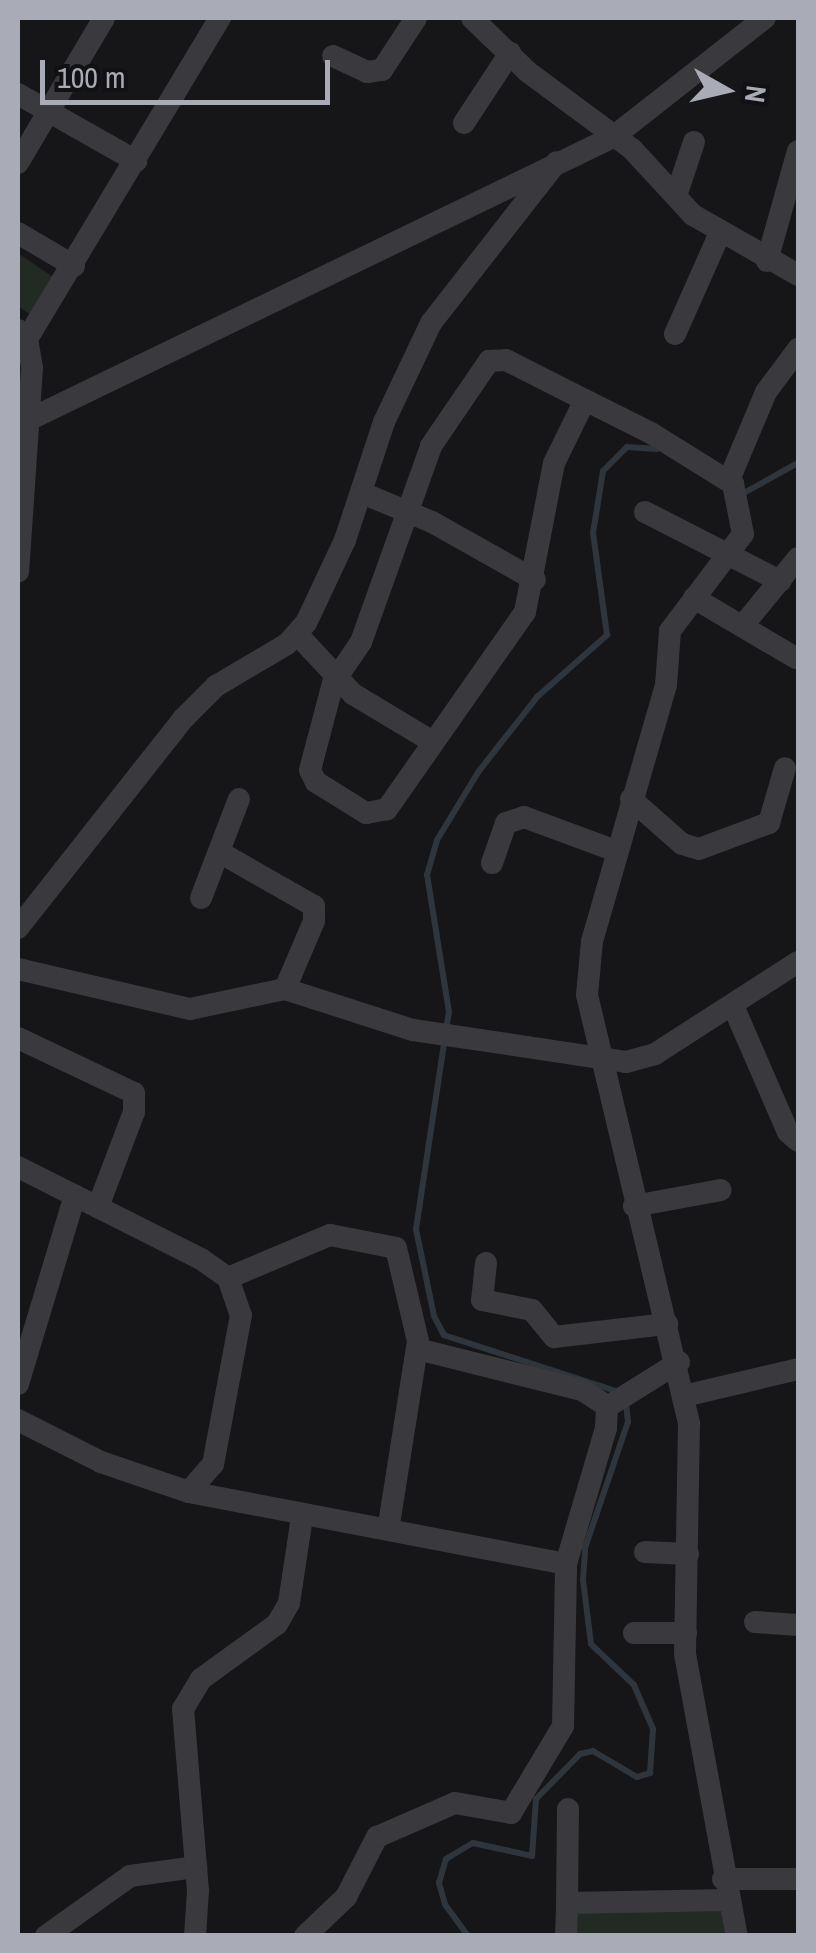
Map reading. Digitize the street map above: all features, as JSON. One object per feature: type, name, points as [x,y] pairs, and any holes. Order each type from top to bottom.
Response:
[{"type":"street","points":[[18,163],[104,18]]},
{"type":"street","points":[[18,572],[24,422],[22,335],[74,266],[220,18]]},
{"type":"street","points":[[333,56],[367,72],[382,70],[416,18]]},
{"type":"street","points":[[472,18],[614,136],[720,233],[798,275]]},
{"type":"street","points":[[24,422],[614,136],[766,18]]},
{"type":"street","points":[[464,123],[510,53]]},
{"type":"street","points":[[18,94],[136,160]]},
{"type":"street","points":[[676,196],[694,142]]},
{"type":"street","points":[[767,260],[798,151]]},
{"type":"street","points":[[18,928],[182,719],[216,686],[297,634],[313,612],[362,494],[384,422],[431,323],[557,162]]},
{"type":"street","points":[[18,233],[74,266]]},
{"type":"street","points":[[675,334],[720,233]]},
{"type":"street","points":[[728,480],[766,392],[798,349]]},
{"type":"street","points":[[585,400],[554,463],[535,580],[516,628],[388,810],[376,815],[321,786],[310,770],[337,675],[362,642],[435,437],[489,361],[506,360],[585,400],[728,480],[744,526],[670,630],[666,685],[616,850],[587,965],[587,1005],[634,1206],[679,1362],[690,1434],[686,1633],[726,1890],[737,1936]]},
{"type":"street","points":[[362,494],[411,512],[535,580]]},
{"type":"street","points":[[645,512],[780,580]]},
{"type":"street","points":[[745,623],[798,558]]},
{"type":"street","points":[[694,598],[745,623],[796,658]]},
{"type":"street","points":[[297,634],[354,694],[433,742]]},
{"type":"street","points":[[631,799],[682,844],[699,849],[769,823],[785,768]]},
{"type":"street","points":[[201,898],[222,854],[239,799]]},
{"type":"street","points":[[492,863],[506,823],[524,817],[616,850]]},
{"type":"street","points":[[222,854],[314,906],[314,921],[285,988]]},
{"type":"street","points":[[18,968],[190,1009],[285,988],[412,1030],[601,1060],[638,1061],[734,1008],[798,962]]},
{"type":"street","points":[[734,1008],[788,1132],[798,1141]]},
{"type":"street","points":[[18,1038],[134,1094],[134,1112],[98,1207]]},
{"type":"street","points":[[18,1167],[228,1278],[240,1306],[240,1332],[214,1464],[190,1492]]},
{"type":"street","points":[[634,1206],[722,1190]]},
{"type":"street","points":[[18,1384],[76,1195]]},
{"type":"street","points":[[228,1278],[330,1236],[387,1241],[400,1255],[417,1349],[388,1530]]},
{"type":"street","points":[[486,1262],[482,1300],[532,1310],[554,1337],[667,1324]]},
{"type":"street","points":[[417,1349],[582,1390],[607,1407]]},
{"type":"street","points":[[305,1936],[351,1889],[377,1837],[455,1804],[503,1814],[517,1808],[563,1726],[566,1564],[607,1407],[679,1362]]},
{"type":"street","points":[[684,1396],[798,1369]]},
{"type":"street","points":[[18,1420],[101,1462],[190,1492],[302,1517],[566,1564]]},
{"type":"street","points":[[195,1936],[196,1867],[182,1709],[201,1680],[278,1624],[289,1603],[302,1517]]},
{"type":"street","points":[[645,1552],[688,1554]]},
{"type":"street","points":[[755,1622],[798,1625]]},
{"type":"street","points":[[634,1632],[686,1633]]},
{"type":"street","points":[[566,1936],[568,1809]]},
{"type":"street","points":[[46,1936],[130,1876],[196,1867]]},
{"type":"street","points":[[567,1903],[798,1880]]},
{"type":"shaded area","points":[[18,253],[53,277],[31,315],[18,306]]},
{"type":"shaded area","points":[[723,1908],[733,1935],[572,1935],[572,1911]]},
{"type":"waterway","points":[[619,1392],[444,1335],[434,1316],[416,1229],[449,1012],[427,875],[437,840],[479,771],[537,697],[607,635],[593,533],[603,471],[627,447],[657,449]]},
{"type":"waterway","points":[[742,494],[798,463]]},
{"type":"waterway","points":[[468,1936],[445,1904],[439,1883],[446,1859],[473,1843],[532,1856],[536,1799],[580,1754],[593,1751],[637,1777],[650,1773],[653,1729],[634,1685],[591,1644],[583,1580],[585,1548],[628,1422],[626,1403]]}]
